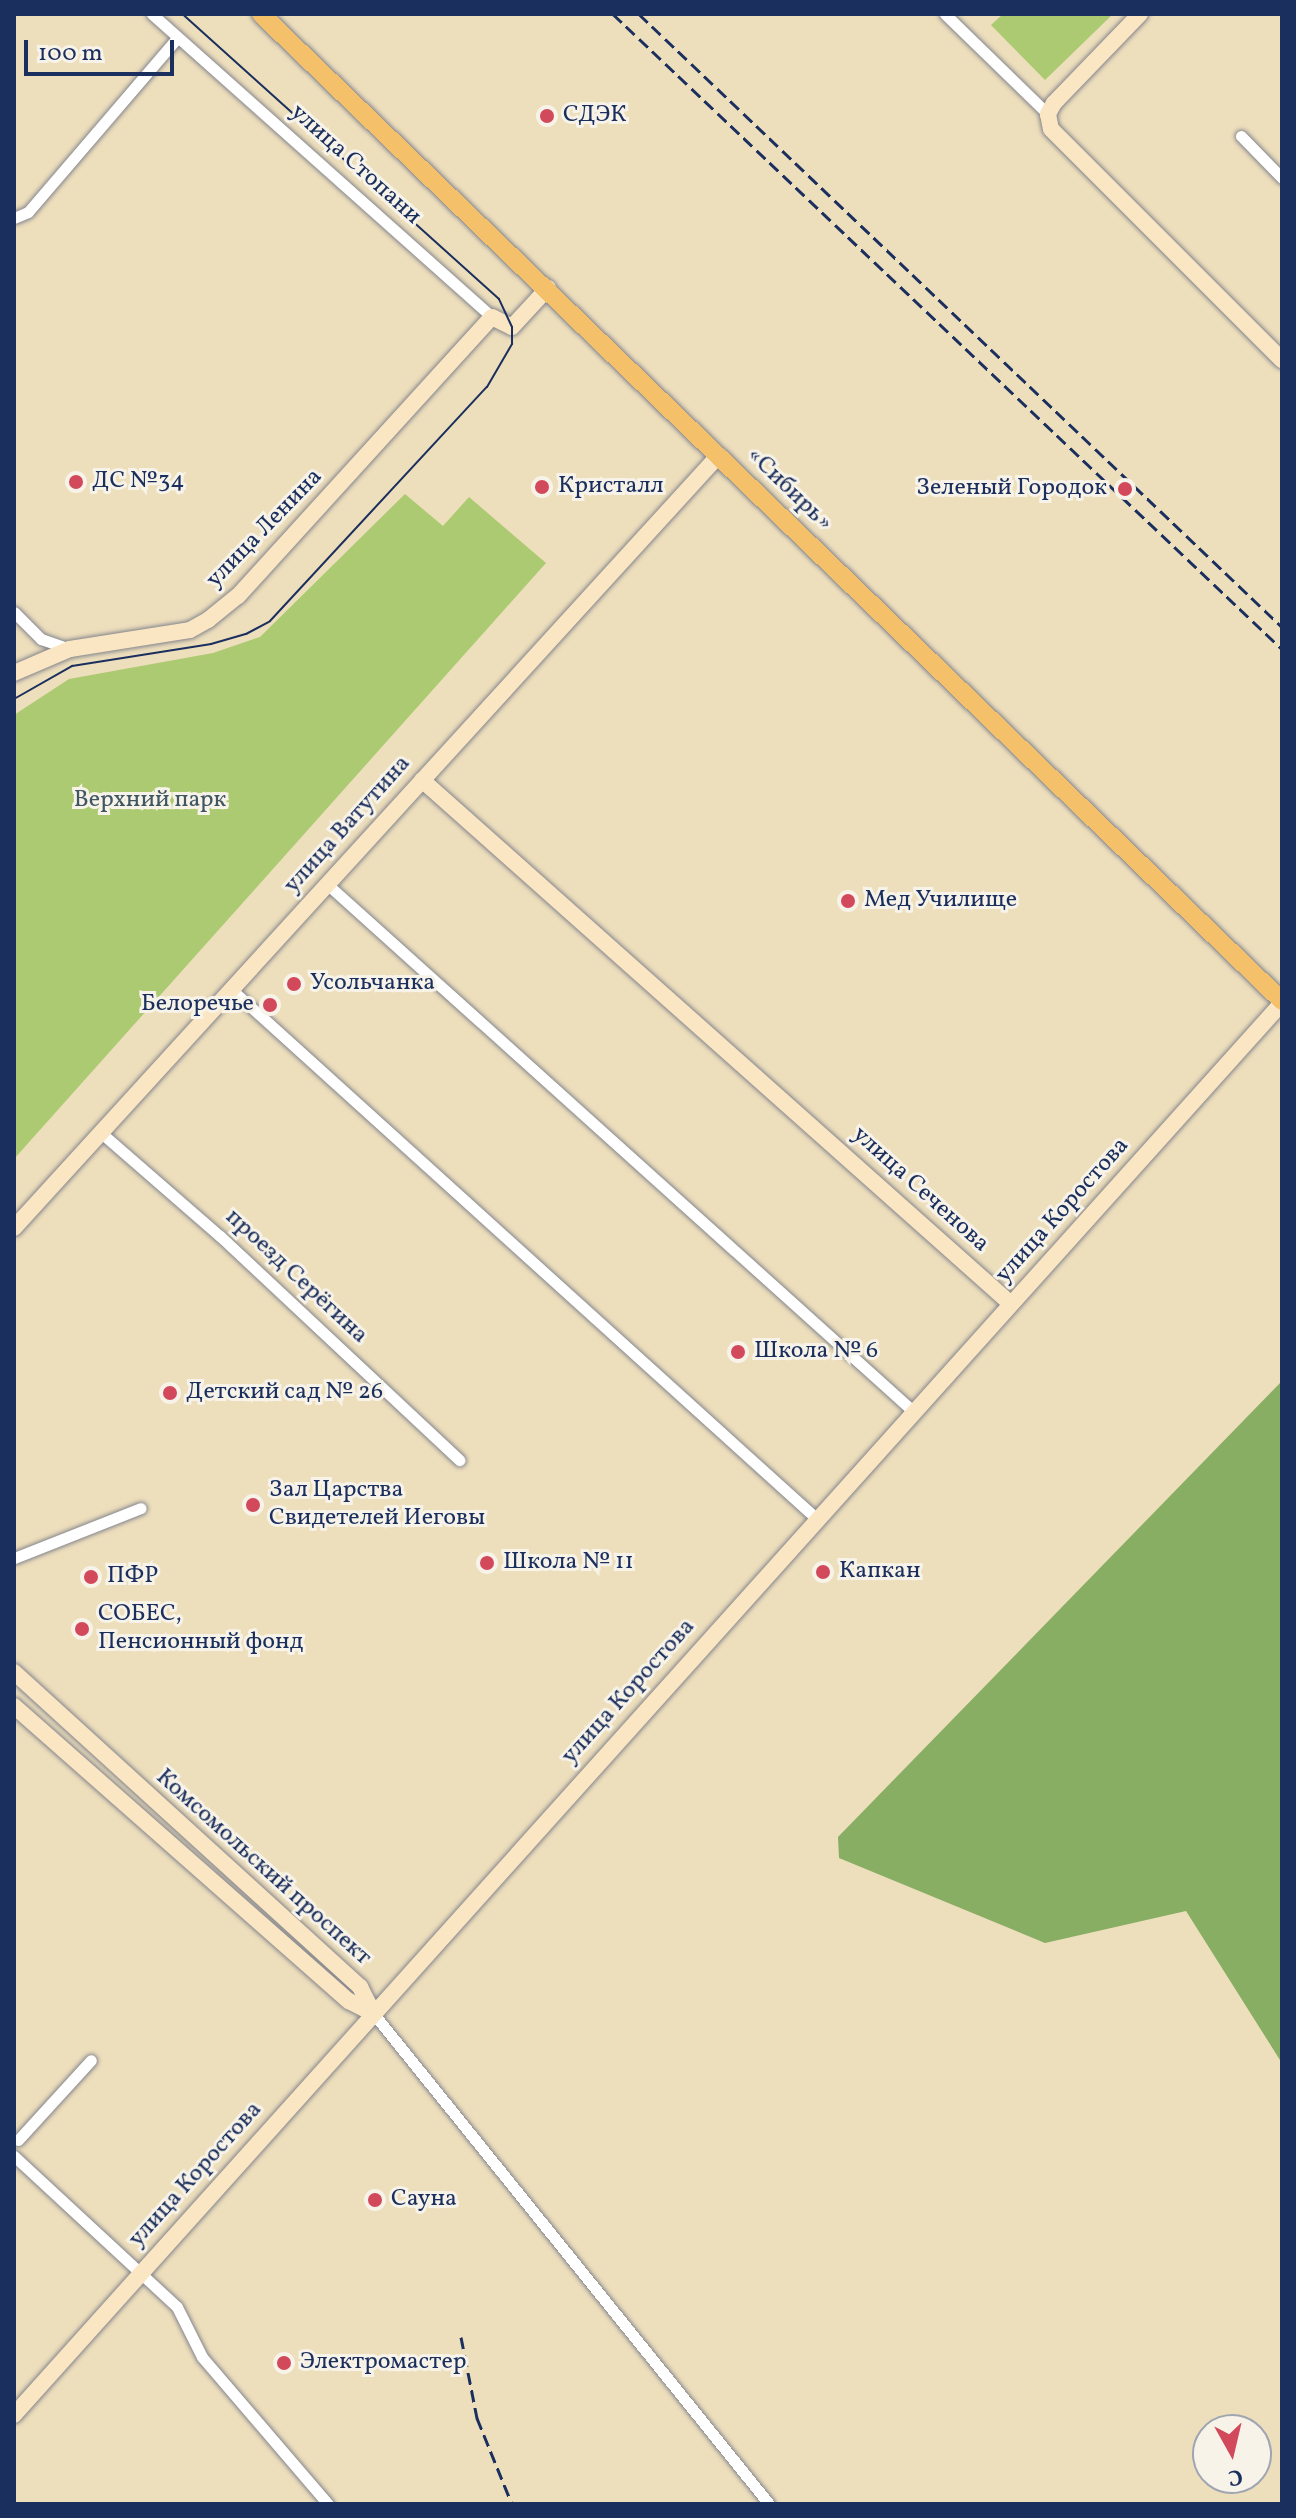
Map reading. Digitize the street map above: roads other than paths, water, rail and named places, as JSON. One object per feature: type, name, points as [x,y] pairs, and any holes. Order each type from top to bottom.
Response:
[{"type":"main road","name":"«Сибирь»","points":[[261,14],[548,288],[1282,1002]]},
{"type":"street","name":"улица Стопани","points":[[152,14],[492,317]]},
{"type":"street","points":[[945,14],[1051,109],[1056,137],[1282,360]]},
{"type":"street","points":[[1051,109],[1140,14]]},
{"type":"street","points":[[14,218],[28,212],[178,37]]},
{"type":"street","points":[[1241,136],[1282,178]]},
{"type":"street","points":[[492,317],[512,327],[548,288]]},
{"type":"street","name":"улица Ленина","points":[[14,673],[70,649],[190,630],[218,612],[492,317]]},
{"type":"street","name":"улица Ватутина","points":[[14,1228],[99,1131],[719,455]]},
{"type":"street","points":[[14,612],[41,639],[70,649]]},
{"type":"street","name":"улица Сеченова","points":[[422,780],[1011,1304]]},
{"type":"street","points":[[327,884],[914,1412]]},
{"type":"street","points":[[231,989],[817,1519]]},
{"type":"street","name":"улица Коростова","points":[[14,2415],[1282,1002]]},
{"type":"street","name":"проезд Серёгина","points":[[99,1131],[220,1236],[459,1460]]},
{"type":"street","points":[[14,1558],[141,1508]]},
{"type":"street","name":"Комсомольский проспект","points":[[14,1672],[360,1987],[373,2013]]},
{"type":"street","name":"Комсомольский проспект","points":[[14,1706],[349,2001],[373,2013]]},
{"type":"street","points":[[373,2013],[769,2504]]},
{"type":"street","points":[[18,2140],[91,2060]]},
{"type":"street","points":[[14,2156],[177,2307],[202,2357],[328,2504]]},
{"type":"tram line","points":[[14,699],[72,666],[211,644],[246,634],[270,621],[487,387],[512,344],[512,327],[499,299],[182,14]]},
{"type":"railway","points":[[613,14],[1282,649]]},
{"type":"railway","points":[[639,14],[1282,627]]},
{"type":"railway","points":[[461,2337],[477,2418],[512,2504]]},
{"type":"place","name":"СДЭК","points":[[547,116]]},
{"type":"place","name":"ДС №34","points":[[76,482]]},
{"type":"place","name":"Кристалл","points":[[542,487]]},
{"type":"place","name":"Зеленый Городок","points":[[1125,489]]},
{"type":"place","name":"Мед Училище","points":[[848,901]]},
{"type":"place","name":"Усольчанка","points":[[294,984]]},
{"type":"place","name":"Белоречье","points":[[270,1005]]},
{"type":"place","name":"Школа № 6","points":[[738,1352]]},
{"type":"place","name":"Детский сад № 26","points":[[170,1393]]},
{"type":"place","name":"Зал Царства Свидетелей Иеговы","points":[[253,1505]]},
{"type":"place","name":"Школа № 11","points":[[487,1563]]},
{"type":"place","name":"Капкан","points":[[823,1572]]},
{"type":"place","name":"ПФР","points":[[91,1577]]},
{"type":"place","name":"СОБЕС, Пенсионный фонд","points":[[82,1629]]},
{"type":"place","name":"Сауна","points":[[375,2200]]},
{"type":"place","name":"Электромастер","points":[[284,2363]]},
{"type":"park label","name":"Верхний парк","points":[[150,801]]}]
